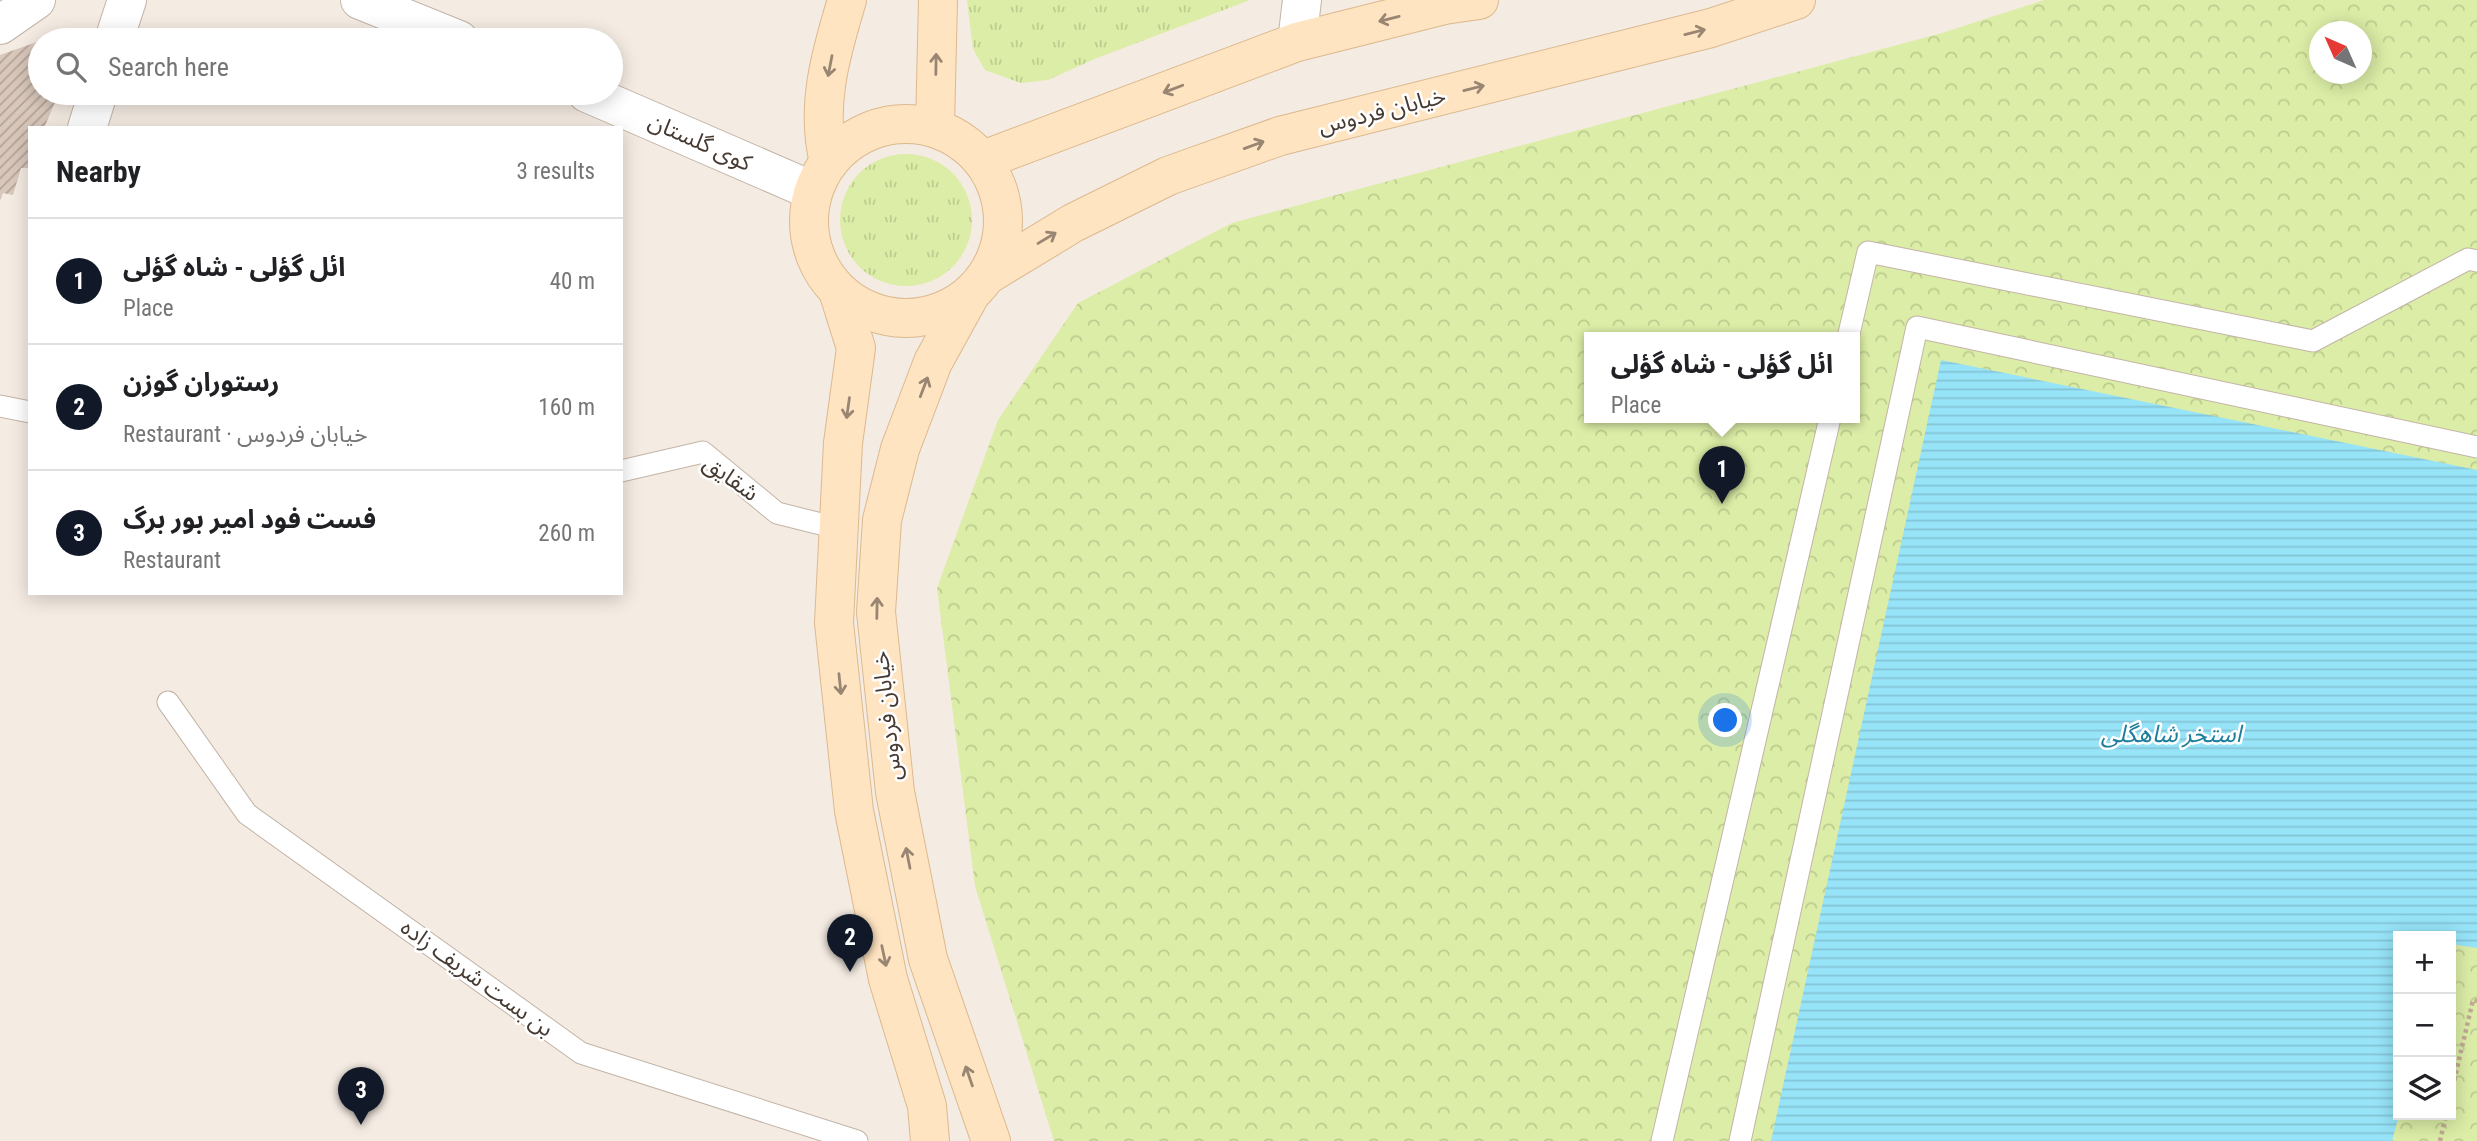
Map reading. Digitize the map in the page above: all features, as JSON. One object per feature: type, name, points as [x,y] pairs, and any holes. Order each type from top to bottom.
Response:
[{"type":"main road","points":[[821,177],[850,141],[876,128],[905,123],[934,127],[961,140],[983,160],[998,186],[1004,216],[1001,246],[980,285],[946,311],[919,319],[890,318],[863,310],[839,294],[822,272],[811,246],[808,219],[821,177],[823,103],[835,39],[847,0]]},
{"type":"main road","points":[[934,127],[938,0]]},
{"type":"main road","points":[[983,160],[1297,42],[1444,5],[1479,0]]},
{"type":"main road","name":"خیابان فردوس","points":[[991,1141],[928,959],[895,792],[876,612],[882,520],[900,449],[933,362],[980,285],[1073,223],[1168,177],[1280,136],[1685,35],[1796,0]]},
{"type":"main road","name":"خیابان فردوس","points":[[839,294],[856,348],[843,443],[834,623],[854,811],[888,979],[927,1107],[929,1141]]},
{"type":"street","points":[[0,25],[36,0]]},
{"type":"street","points":[[118,28],[127,0]]},
{"type":"street","points":[[360,0],[429,28]]},
{"type":"street","points":[[1297,42],[1302,0]]},
{"type":"street","points":[[88,126],[94,105]]},
{"type":"street","name":"کوی گلستان","points":[[620,105],[821,177]]},
{"type":"lane","points":[[1850,332],[1868,253],[2313,341],[2468,259],[2477,261]]},
{"type":"lane","points":[[1740,1141],[1917,327],[2477,447]]},
{"type":"lane","points":[[0,405],[28,412]]},
{"type":"lane","points":[[1662,1141],[1829,423]]},
{"type":"lane","name":"شقایق","points":[[623,471],[703,452],[777,513],[837,528]]},
{"type":"lane","name":"بن بست شریف زاده","points":[[168,702],[247,814],[581,1053],[858,1141]]},
{"type":"path","points":[[2456,1073],[2473,1000],[2477,1001]]},
{"type":"path","points":[[2440,1141],[2445,1120]]},
{"type":"green space","points":[[967,0],[1250,0],[1097,58],[1048,80],[1021,83],[985,70],[973,49]]},
{"type":"green space","points":[[2044,0],[2477,0],[2477,1141],[1054,1141],[975,886],[937,588],[998,420],[1078,303],[1232,223],[1942,33]]},
{"type":"green space","points":[[906,154],[931,159],[952,174],[967,195],[972,220],[967,245],[952,266],[931,281],[906,286],[881,281],[860,266],[845,245],[840,220],[845,195],[860,174],[881,159]]},
{"type":"water","name":"استخر شاهگلی","points":[[1941,360],[2477,470],[2477,948],[2456,945],[2456,931],[2393,931],[2393,1120],[2398,1120],[2392,1141],[1771,1141]]},
{"type":"building","points":[[28,45],[28,105],[54,105],[45,126],[28,126],[28,168],[21,168],[13,195],[3,193],[0,200],[0,55]]},
{"type":"place","name":"ائل گؤلی - شاه گؤلی","points":[[1722,504]]},
{"type":"place","name":"رستوران گوزن","points":[[850,972]]},
{"type":"place","name":"فست فود امیر بور برگ","points":[[361,1125]]}]
